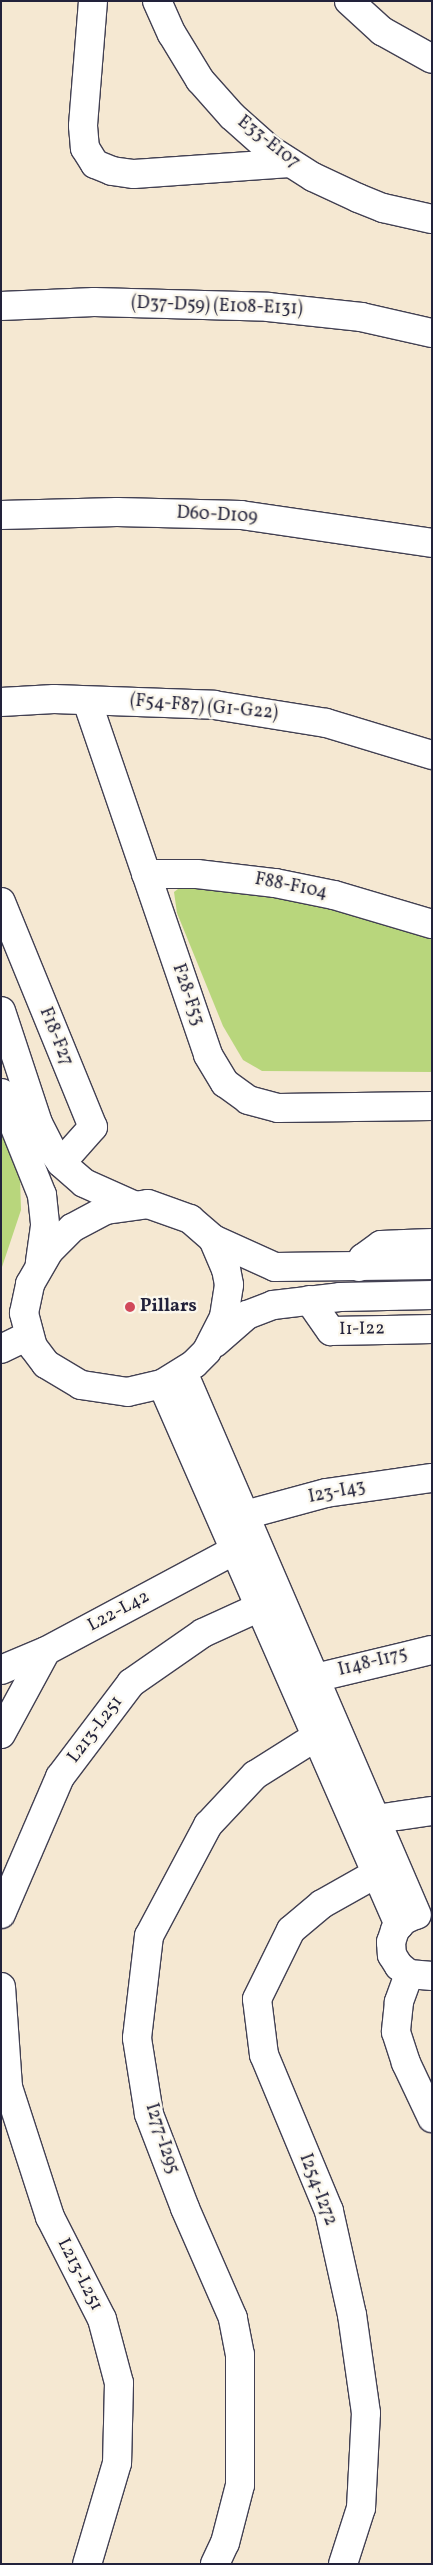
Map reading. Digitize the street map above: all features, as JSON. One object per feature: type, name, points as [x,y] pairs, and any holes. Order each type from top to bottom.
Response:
[{"type":"street","points":[[93,1],[83,126],[86,148],[95,164],[112,171],[134,174],[290,163]]},
{"type":"street","name":"E33-E107","points":[[157,1],[185,57],[215,98],[251,134],[290,163],[358,198],[383,208],[432,219]]},
{"type":"street","points":[[349,1],[382,31],[432,59]]},
{"type":"street","name":"(D37-D59) (E108-E131)","points":[[1,306],[94,302],[268,307],[361,317],[432,333]]},
{"type":"street","name":"D60-D109","points":[[1,515],[117,512],[241,515],[432,543]]},
{"type":"street","name":"F28-F53","points":[[87,701],[208,1055],[217,1073],[234,1092],[262,1106],[278,1108],[432,1106]]},
{"type":"street","name":"(F54-F87) (G1-G22)","points":[[1,702],[176,702],[287,715],[432,755]]},
{"type":"street","name":"F88-F104","points":[[146,874],[197,874],[275,883],[334,896],[432,924]]},
{"type":"street","name":"F18-F27","points":[[1,902],[93,1127],[61,1163]]},
{"type":"street","points":[[1,1011],[38,1123],[61,1163],[98,1191],[133,1205]]},
{"type":"street","points":[[1,1093],[42,1195],[45,1226],[40,1265],[26,1298],[24,1313],[28,1336],[46,1364],[80,1385],[128,1392],[172,1378],[239,1321],[260,1308],[308,1300],[432,1295]]},
{"type":"street","points":[[40,1265],[72,1228],[106,1210],[133,1205],[162,1207],[176,1212],[190,1219],[213,1239],[275,1267],[432,1265]]},
{"type":"street","points":[[207,1350],[224,1317],[228,1293],[226,1269],[213,1239]]},
{"type":"street","points":[[359,1267],[363,1258],[382,1246],[432,1243]]},
{"type":"street","name":"I1-I22","points":[[308,1300],[331,1331],[432,1329]]},
{"type":"street","points":[[1,1349],[28,1336]]},
{"type":"street","points":[[172,1378],[244,1515],[376,1819],[416,1918]]},
{"type":"street","points":[[172,1378],[235,1550],[377,1873],[416,1918]]},
{"type":"street","name":"I23-I43","points":[[244,1515],[326,1493],[432,1478]]},
{"type":"street","name":"L22-L42","points":[[1,1670],[46,1651],[235,1550]]},
{"type":"street","name":"L213-L251","points":[[1,1914],[60,1777],[131,1683],[203,1633],[260,1607]]},
{"type":"street","name":"I148-I175","points":[[315,1678],[432,1650]]},
{"type":"street","points":[[1,1734],[46,1651]]},
{"type":"street","name":"I277-I295","points":[[215,2564],[224,2543],[240,2484],[240,2355],[233,2318],[185,2208],[149,2114],[137,2038],[149,1936],[208,1825],[255,1775],[317,1736]]},
{"type":"street","points":[[376,1819],[432,1811]]},
{"type":"street","name":"I254-I272","points":[[343,2564],[361,2508],[366,2413],[352,2315],[329,2211],[264,2055],[257,1999],[291,1930],[322,1904],[377,1873]]},
{"type":"street","points":[[416,1918],[392,1936],[392,1955],[399,1966],[420,1975],[399,2002],[396,2032],[406,2063],[432,2118]]},
{"type":"street","name":"L213-L251","points":[[1,1987],[8,2087],[50,2217],[102,2319],[119,2383],[117,2463],[87,2564]]},
{"type":"green space","points":[[182,886],[294,898],[432,934],[432,1072],[262,1071],[243,1060],[223,1026],[177,913],[174,892]]},
{"type":"green space","points":[[1,1128],[20,1177],[21,1210],[1,1270]]},
{"type":"place","name":"Pillars","points":[[130,1307]]}]
